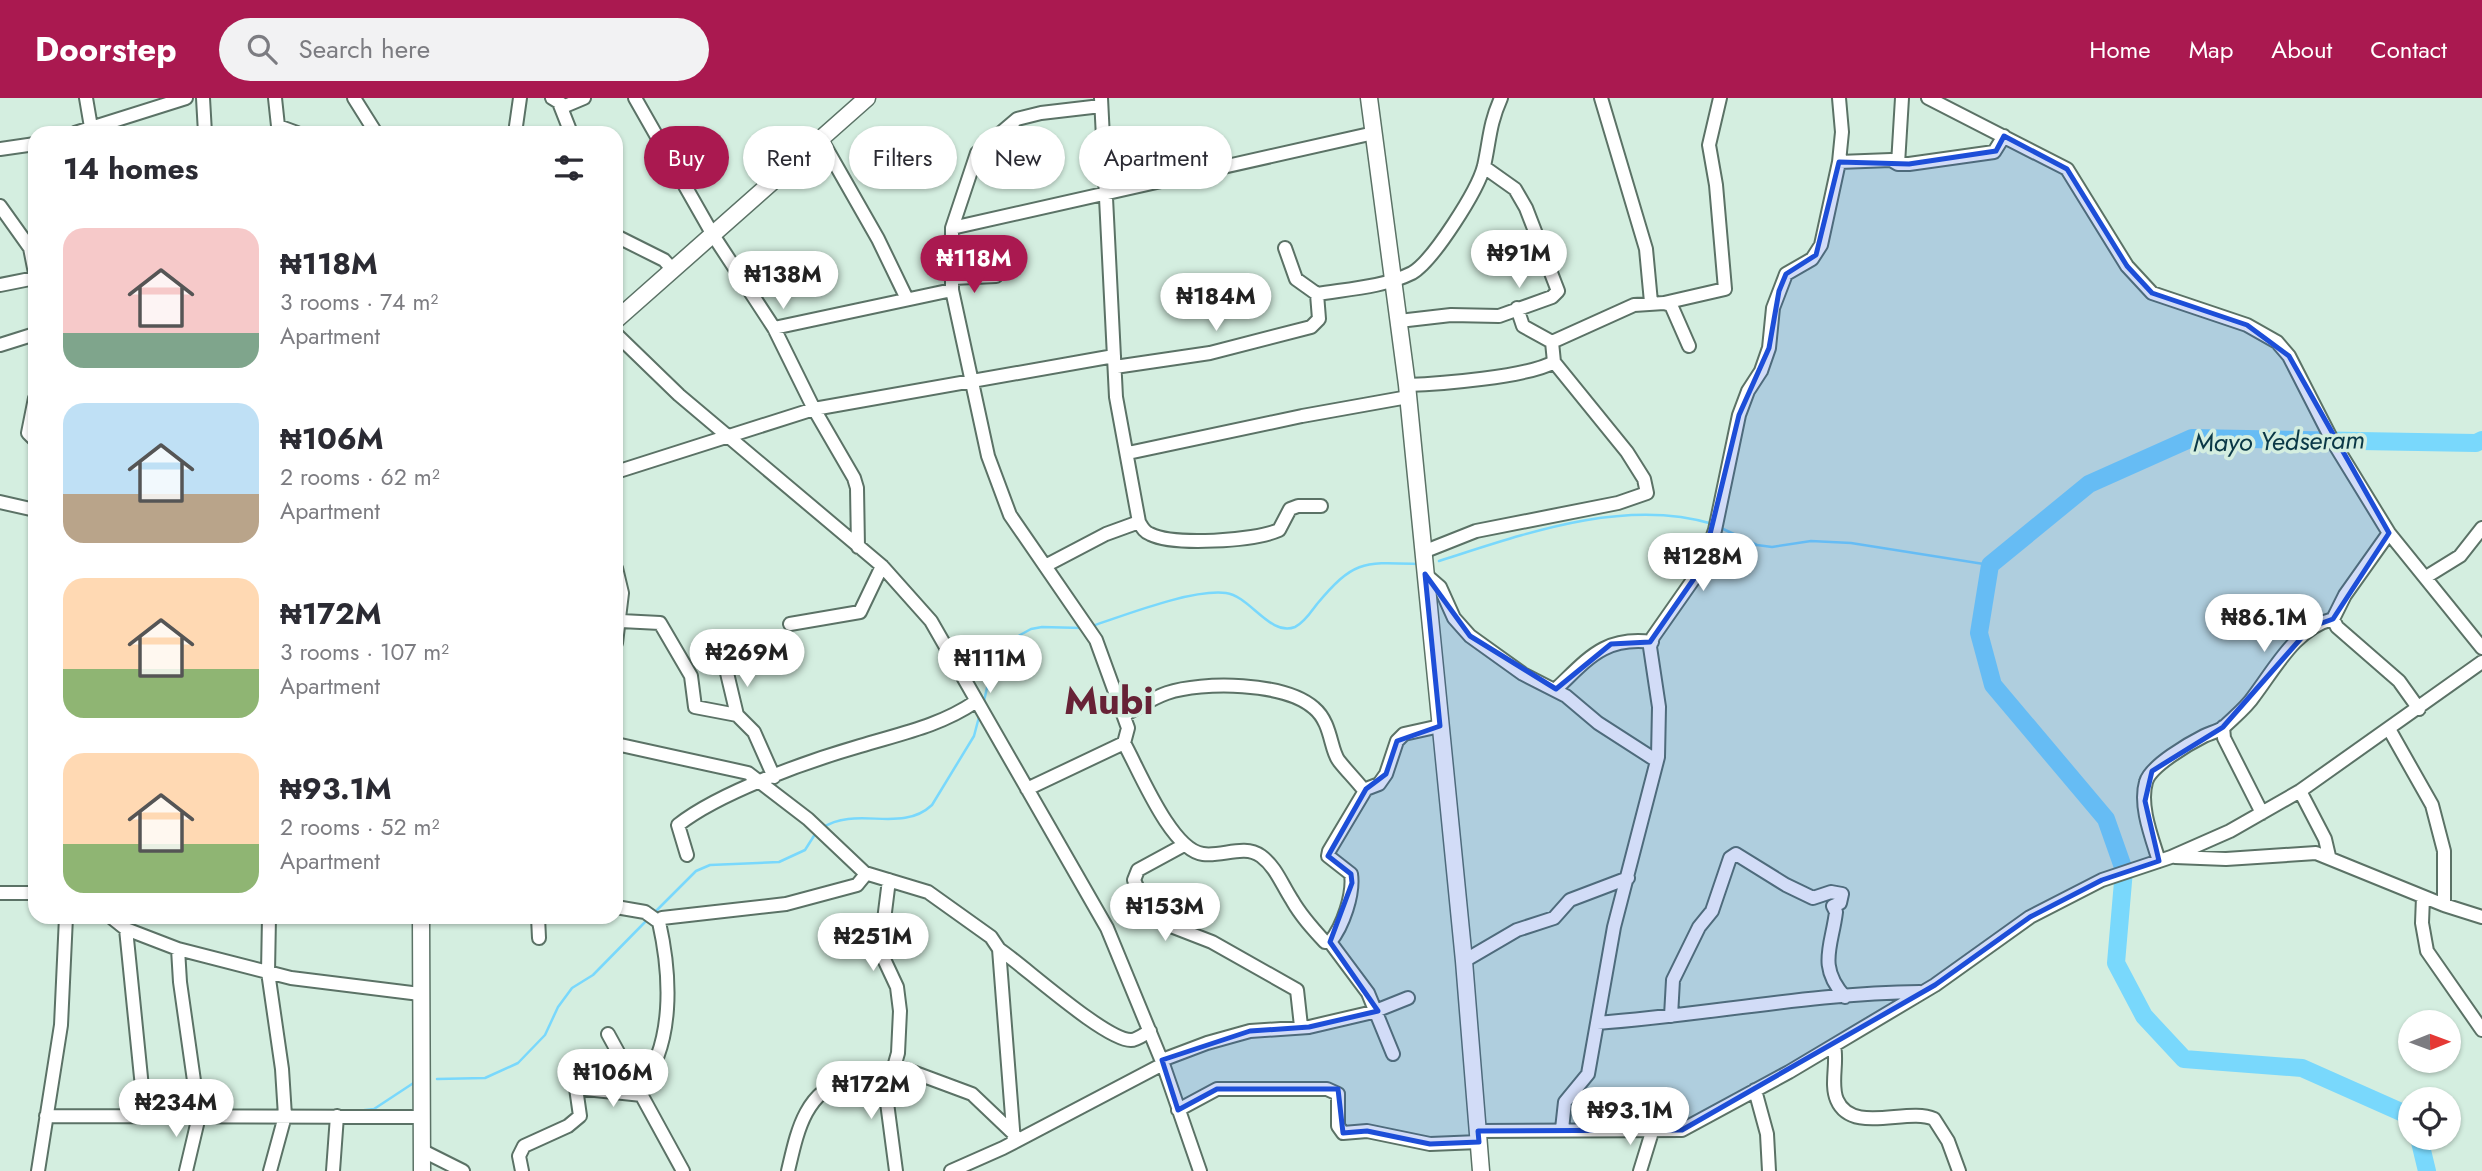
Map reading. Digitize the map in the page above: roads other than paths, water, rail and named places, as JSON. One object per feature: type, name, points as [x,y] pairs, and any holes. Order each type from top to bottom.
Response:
[{"type":"street","points":[[86,98],[91,126]]},
{"type":"street","points":[[132,114],[135,98]]},
{"type":"street","points":[[102,126],[186,98]]},
{"type":"street","points":[[203,98],[205,126]]},
{"type":"street","points":[[275,98],[278,126]]},
{"type":"street","points":[[354,98],[372,126]]},
{"type":"street","points":[[516,126],[520,98]]},
{"type":"street","points":[[568,126],[556,102],[584,98]]},
{"type":"street","points":[[635,98],[713,235],[774,328],[814,409],[854,478],[857,488],[858,547]]},
{"type":"street","points":[[835,127],[867,98]]},
{"type":"street","points":[[1369,98],[1408,391],[1464,961],[1481,1171]]},
{"type":"street","points":[[1285,248],[1297,279],[1304,288],[1317,294],[1394,281],[1415,271],[1464,210],[1484,167],[1486,141],[1501,98]]},
{"type":"street","points":[[1601,98],[1646,249],[1658,302]]},
{"type":"street","points":[[1552,342],[1634,305],[1716,292],[1726,287],[1716,185],[1709,145],[1720,98]]},
{"type":"street","points":[[1562,1129],[1566,1102],[1588,1073],[1614,927],[1657,761],[1659,707],[1652,642],[1658,628],[1702,567],[1715,530],[1739,415],[1769,348],[1776,300],[1786,274],[1812,259],[1821,245],[1839,162],[1842,132],[1839,98]]},
{"type":"street","points":[[1898,164],[1902,98]]},
{"type":"street","points":[[1928,98],[2067,169],[2127,265],[2152,293],[2246,325],[2277,342],[2288,356],[2332,440],[2389,533],[2482,648]]},
{"type":"street","points":[[1321,506],[1298,506],[1290,509],[1279,530],[1243,540],[1159,537],[1144,531],[1139,522],[1128,453],[1115,397],[1101,102],[1017,119],[977,153],[952,228],[952,284],[988,456],[1010,515],[1096,640],[1128,728],[1124,743],[1160,812],[1184,845],[1203,854],[1243,850],[1259,855],[1273,868],[1309,925],[1325,942],[1330,942],[1377,1010],[1393,1054]]},
{"type":"street","points":[[952,228],[1105,196],[1374,133]]},
{"type":"street","points":[[1839,162],[1891,160],[1898,164],[1994,152],[2004,136]]},
{"type":"street","points":[[0,149],[28,145]]},
{"type":"street","points":[[835,164],[878,239],[906,299]]},
{"type":"street","points":[[1399,321],[1451,315],[1499,316],[1552,297],[1558,291],[1526,208],[1515,189],[1484,167]]},
{"type":"street","points":[[623,314],[765,189]]},
{"type":"street","points":[[0,206],[28,245]]},
{"type":"street","points":[[623,240],[664,260],[673,270]]},
{"type":"street","points":[[774,328],[906,299],[952,284],[996,276]]},
{"type":"street","points":[[0,285],[28,279]]},
{"type":"street","points":[[623,470],[814,409],[972,380],[1114,361],[1210,353],[1311,327],[1320,319],[1317,294]]},
{"type":"street","points":[[1658,302],[1671,305],[1689,346]]},
{"type":"street","points":[[1517,308],[1523,326],[1552,342]]},
{"type":"street","points":[[0,345],[28,336]]},
{"type":"street","points":[[623,341],[679,395],[882,566],[931,621],[975,702],[1107,928],[1163,1062],[1200,1171]]},
{"type":"street","points":[[1423,552],[1476,531],[1618,503],[1647,493],[1644,479],[1627,452],[1553,362],[1552,342]]},
{"type":"street","points":[[1128,453],[1408,391],[1538,369],[1553,362]]},
{"type":"street","points":[[0,502],[28,508]]},
{"type":"street","points":[[1045,566],[1106,534],[1139,522]]},
{"type":"street","points":[[2426,577],[2460,556],[2482,528]]},
{"type":"street","points":[[2165,859],[2147,824],[2146,782],[2152,771],[2177,752],[2223,727],[2252,699],[2279,662],[2311,627],[2333,619],[2345,595],[2389,533]]},
{"type":"street","points":[[790,624],[860,612],[882,566]]},
{"type":"street","points":[[1425,573],[1440,586],[1454,618],[1470,636],[1522,674],[1556,689],[1598,723],[1657,761]]},
{"type":"street","points":[[2333,619],[2337,627],[2399,681],[2419,709]]},
{"type":"street","points":[[623,621],[660,624],[691,676],[695,706],[737,715]]},
{"type":"street","points":[[1556,689],[1575,669],[1611,644],[1627,639],[1652,642]]},
{"type":"street","points":[[1178,1110],[1217,1089],[1327,1089],[1338,1094],[1338,1126],[1343,1133],[1367,1131],[1430,1144],[1478,1136],[1562,1129],[1652,1132],[1682,1130],[1834,1046],[1969,962],[2030,917],[2102,880],[2165,859],[2262,813],[2300,791],[2482,662]]},
{"type":"street","points":[[727,673],[737,715],[754,732],[768,779]]},
{"type":"street","points":[[1124,715],[1166,693],[1186,688],[1231,686],[1284,693],[1315,708],[1332,734],[1337,760],[1347,767],[1363,789],[1366,789]]},
{"type":"street","points":[[687,855],[678,825],[748,786],[842,751],[906,734],[960,712],[975,702]]},
{"type":"street","points":[[1330,942],[1341,922],[1352,883],[1350,874],[1328,856],[1366,789],[1379,784],[1386,774],[1396,741],[1404,734],[1440,726]]},
{"type":"street","points":[[2223,727],[2224,738],[2262,813]]},
{"type":"street","points":[[2389,729],[2432,806],[2444,851],[2444,905]]},
{"type":"street","points":[[1027,789],[1124,743]]},
{"type":"street","points":[[623,746],[768,779],[866,874],[928,892],[992,937],[999,949],[1091,1020],[1114,1033],[1134,1040],[1150,1031]]},
{"type":"street","points":[[2300,791],[2325,839],[2329,856]]},
{"type":"street","points":[[1184,845],[1138,870],[1134,880],[1140,894],[1163,923],[1212,942],[1297,990],[1301,1026]]},
{"type":"street","points":[[2165,859],[2226,859],[2316,853],[2329,856],[2423,897],[2482,917]]},
{"type":"street","points":[[1671,1016],[1673,980],[1699,928],[1712,911],[1730,858],[1736,854],[1786,885],[1813,898],[1831,892],[1842,894],[1840,903],[1833,906],[1836,912],[1827,960],[1837,988],[1845,997]]},
{"type":"street","points":[[657,921],[667,915],[720,913],[786,904],[857,885],[866,874]]},
{"type":"street","points":[[1464,961],[1517,930],[1554,918],[1570,900],[1628,878]]},
{"type":"street","points":[[889,880],[881,944],[883,957],[897,987],[900,1011],[887,1116],[896,1171]]},
{"type":"street","points":[[0,893],[28,893]]},
{"type":"street","points":[[2423,897],[2422,923],[2427,951],[2482,1030]]},
{"type":"street","points":[[623,908],[645,912],[657,921],[666,966],[662,1050],[640,1092]]},
{"type":"street","points":[[38,1171],[61,1026],[66,924]]},
{"type":"street","points":[[120,924],[126,929],[178,949],[291,978],[421,994]]},
{"type":"street","points":[[269,924],[268,972],[282,1069],[285,1116],[270,1171]]},
{"type":"street","points":[[421,924],[422,1171]]},
{"type":"street","points":[[539,924],[540,938]]},
{"type":"street","points":[[126,929],[145,1117]]},
{"type":"street","points":[[178,949],[180,982],[199,1115],[186,1171]]},
{"type":"street","points":[[999,949],[1014,1138]]},
{"type":"street","points":[[1597,1023],[1714,1012],[1801,997],[1922,992]]},
{"type":"street","points":[[951,1171],[1163,1062],[1207,1043],[1250,1031],[1301,1026],[1377,1010],[1408,998]]},
{"type":"street","points":[[608,1034],[683,1171]]},
{"type":"street","points":[[1834,1046],[1837,1065],[1835,1088],[1840,1105],[1848,1113],[1867,1118],[1934,1119],[1948,1141],[1959,1171]]},
{"type":"street","points":[[789,1171],[801,1119],[811,1101],[849,1078],[892,1068],[972,1094],[1014,1138]]},
{"type":"street","points":[[522,1171],[519,1156],[524,1146],[568,1126],[580,1116],[576,1088],[640,1092]]},
{"type":"street","points":[[1755,1090],[1767,1134],[1769,1171]]},
{"type":"street","points":[[46,1115],[421,1117]]},
{"type":"street","points":[[333,1171],[337,1116]]},
{"type":"street","points":[[1640,1171],[1652,1132]]},
{"type":"street","points":[[421,1150],[463,1171]]},
{"type":"waterway","name":"Mayo Yedseram","points":[[2398,1111],[2302,1068],[2184,1059],[2144,1016],[2116,963],[2124,870],[2106,819],[1993,685],[1979,633],[1990,565],[2089,484],[2192,438],[2476,443],[2482,440]]},
{"type":"waterway","points":[[1439,561],[1540,530],[1610,517],[1679,517],[1713,524]]},
{"type":"waterway","points":[[1719,527],[1757,545],[1772,547],[1811,541],[1851,543],[1990,565]]},
{"type":"waterway","points":[[1092,626],[1195,595],[1226,593],[1286,629],[1295,627],[1304,620],[1351,571],[1372,564],[1418,564]]},
{"type":"waterway","points":[[984,701],[994,657],[1020,635],[1042,627],[1082,628]]},
{"type":"waterway","points":[[822,828],[850,819],[907,818],[932,805],[974,736],[979,717]]},
{"type":"waterway","points":[[655,912],[696,871],[710,865],[779,862],[805,850],[817,831]]},
{"type":"waterway","points":[[437,1079],[485,1078],[518,1063],[545,1035],[558,1007],[572,988],[593,975],[648,919]]},
{"type":"waterway","points":[[357,1111],[374,1109],[415,1082]]},
{"type":"waterway","name":"Mayo Yedseram","points":[[2422,1150],[2427,1171]]},
{"type":"district","name":"Mubi","points":[[1109,701]]}]
